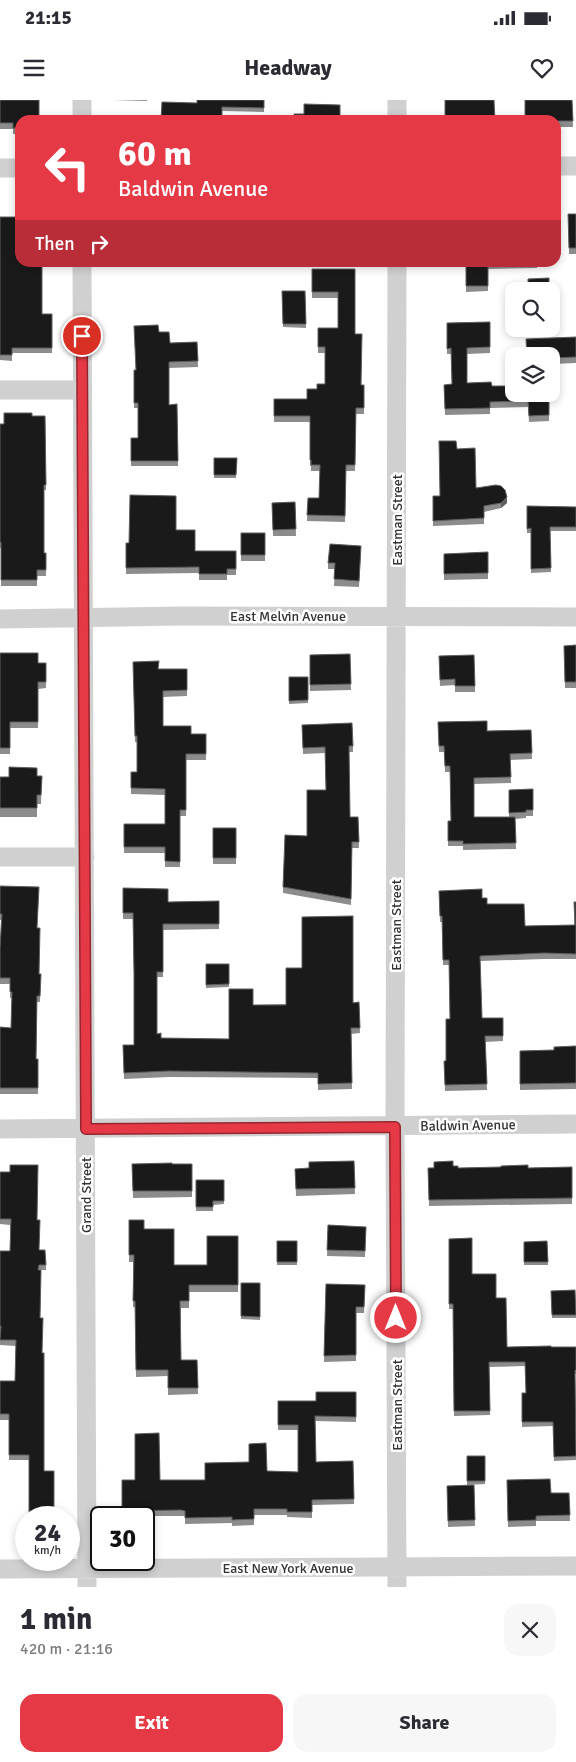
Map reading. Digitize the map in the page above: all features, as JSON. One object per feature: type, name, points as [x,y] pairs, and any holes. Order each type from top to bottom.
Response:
[{"type":"street","points":[[82,100],[82,115]]},
{"type":"street","points":[[397,100],[397,115]]},
{"type":"street","points":[[561,166],[576,166]]},
{"type":"street","points":[[0,168],[15,168]]},
{"type":"street","name":"Grand Street","points":[[82,267],[87,1578]]},
{"type":"street","name":"Eastman Street","points":[[397,267],[395,1127],[397,1587]]},
{"type":"street","points":[[0,390],[82,390]]},
{"type":"street","name":"East Melvin Avenue","points":[[0,619],[181,616],[576,617]]},
{"type":"street","points":[[0,857],[85,857]]},
{"type":"street","name":"Baldwin Avenue","points":[[0,1129],[576,1124]]},
{"type":"street","name":"East New York Avenue","points":[[0,1569],[87,1578],[397,1568],[576,1566]]},
{"type":"building","points":[[0,100],[39,100],[39,115],[15,115],[15,128],[13,128],[13,123],[0,123]]},
{"type":"building","points":[[197,100],[264,100],[264,108],[222,107],[222,115],[161,115],[162,102],[197,103]]},
{"type":"building","points":[[445,100],[494,100],[495,115],[445,115]]},
{"type":"building","points":[[525,100],[572,100],[573,121],[561,121],[561,115],[525,115]]},
{"type":"building","points":[[304,104],[340,105],[340,115],[294,115],[304,114]]},
{"type":"building","points":[[568,214],[576,214],[576,248],[569,248]]},
{"type":"building","points":[[0,217],[15,217],[15,267],[42,267],[42,314],[52,314],[52,348],[12,348],[12,355],[0,355]]},
{"type":"building","points":[[466,267],[488,267],[488,286],[466,286]]},
{"type":"building","points":[[312,269],[355,269],[355,334],[362,334],[361,385],[364,385],[364,408],[356,408],[355,465],[346,465],[345,516],[307,515],[308,498],[319,498],[320,465],[311,465],[310,416],[274,416],[274,399],[307,399],[307,389],[317,389],[317,384],[325,384],[325,347],[318,347],[318,328],[338,328],[338,292],[312,292]]},
{"type":"building","points":[[549,278],[549,282],[528,282],[528,279]]},
{"type":"building","points":[[282,291],[305,291],[306,324],[283,324]]},
{"type":"building","points":[[490,322],[490,347],[467,348],[467,383],[491,382],[492,386],[505,386],[505,402],[490,402],[490,408],[445,409],[444,385],[452,384],[451,348],[447,349],[447,323]]},
{"type":"building","points":[[158,325],[159,332],[169,332],[170,343],[197,342],[198,361],[169,362],[169,405],[177,404],[178,461],[131,461],[131,438],[138,438],[138,403],[134,403],[134,370],[136,370],[134,326]]},
{"type":"building","points":[[576,337],[576,357],[560,358],[560,347],[526,347],[526,339]]},
{"type":"building","points":[[528,402],[549,402],[549,415],[529,416]]},
{"type":"building","points":[[4,413],[32,413],[32,416],[45,416],[46,485],[44,485],[44,553],[46,553],[46,570],[37,570],[37,580],[1,580],[0,424],[4,424]]},
{"type":"building","points":[[439,441],[456,441],[457,449],[475,448],[476,488],[496,485],[501,486],[505,490],[507,497],[501,503],[484,506],[484,518],[433,521],[433,496],[440,496]]},
{"type":"building","points":[[214,458],[237,458],[236,475],[214,475]]},
{"type":"building","points":[[130,495],[176,496],[176,530],[195,530],[195,551],[236,551],[236,569],[227,569],[227,574],[199,574],[199,567],[126,568],[126,543],[129,543]]},
{"type":"building","points":[[295,502],[296,529],[273,530],[272,503]]},
{"type":"building","points":[[527,506],[576,507],[576,527],[550,527],[551,568],[531,569],[531,528],[527,529]]},
{"type":"building","points":[[241,533],[265,533],[265,555],[241,555]]},
{"type":"building","points":[[330,544],[361,546],[359,581],[334,579],[335,563],[328,563]]},
{"type":"building","points":[[488,552],[488,573],[444,574],[444,554]]},
{"type":"building","points":[[576,645],[576,682],[565,682],[564,646]]},
{"type":"building","points":[[0,653],[38,653],[38,663],[46,663],[46,682],[38,682],[38,722],[10,722],[10,748],[0,748]]},
{"type":"building","points":[[350,654],[351,684],[310,685],[310,655]]},
{"type":"building","points":[[474,655],[475,686],[455,686],[455,679],[440,680],[439,656]]},
{"type":"building","points":[[159,661],[158,669],[187,669],[187,690],[163,691],[163,726],[191,726],[191,734],[206,734],[206,754],[186,754],[186,810],[180,810],[180,862],[165,861],[165,847],[124,847],[124,824],[165,824],[165,789],[131,788],[131,772],[137,772],[133,662]]},
{"type":"building","points":[[289,677],[308,677],[308,700],[289,701]]},
{"type":"building","points":[[487,721],[487,731],[531,730],[532,753],[510,754],[511,777],[474,778],[474,817],[515,817],[516,843],[463,844],[463,841],[448,841],[448,821],[451,821],[450,766],[445,766],[444,746],[439,746],[438,722]]},
{"type":"building","points":[[352,723],[353,746],[349,746],[350,817],[358,817],[359,842],[352,842],[351,899],[283,887],[285,835],[307,836],[307,790],[326,790],[325,747],[303,748],[302,725]]},
{"type":"building","points":[[9,767],[37,768],[37,776],[42,776],[41,795],[37,795],[37,808],[0,808],[0,777],[9,777]]},
{"type":"building","points":[[533,789],[533,810],[509,813],[509,790]]},
{"type":"building","points":[[213,828],[236,828],[236,858],[213,858]]},
{"type":"building","points":[[0,886],[39,887],[37,928],[40,928],[39,974],[41,974],[40,996],[37,996],[36,1059],[38,1059],[38,1088],[0,1088],[0,1027],[11,1028],[12,992],[10,992],[10,978],[0,978],[2,914],[0,914]]},
{"type":"building","points":[[123,888],[168,889],[168,902],[219,901],[219,924],[163,924],[163,972],[157,972],[157,1034],[161,1033],[161,1038],[229,1039],[229,989],[253,989],[253,1005],[286,1005],[286,968],[302,968],[302,917],[353,916],[353,1003],[359,1002],[360,1028],[351,1028],[352,1083],[318,1084],[318,1073],[169,1071],[124,1073],[123,1045],[134,1045],[134,972],[133,913],[123,913]]},
{"type":"building","points":[[482,889],[482,898],[487,898],[487,904],[524,904],[525,926],[575,925],[574,902],[576,902],[576,954],[544,953],[480,956],[482,1018],[503,1018],[503,1036],[485,1036],[487,1084],[445,1085],[446,1019],[450,1019],[449,960],[443,960],[442,916],[440,916],[439,891]]},
{"type":"building","points":[[206,964],[229,964],[229,984],[206,985]]},
{"type":"building","points":[[576,1046],[576,1083],[520,1084],[520,1051],[554,1050],[554,1047]]},
{"type":"building","points":[[354,1161],[355,1188],[296,1189],[295,1169],[309,1168],[309,1162]]},
{"type":"building","points":[[453,1161],[453,1166],[458,1166],[458,1168],[528,1165],[528,1168],[572,1167],[572,1198],[429,1200],[428,1168],[434,1168],[434,1162]]},
{"type":"building","points":[[132,1164],[192,1164],[192,1191],[133,1191]]},
{"type":"building","points":[[10,1165],[38,1165],[37,1220],[40,1220],[39,1250],[45,1250],[46,1265],[39,1265],[38,1270],[41,1270],[40,1318],[43,1318],[44,1471],[54,1471],[54,1506],[29,1506],[29,1455],[9,1455],[9,1414],[0,1414],[0,1381],[15,1381],[16,1340],[0,1340],[0,1251],[10,1251],[11,1219],[0,1219],[0,1172],[10,1172]]},
{"type":"building","points":[[196,1180],[224,1180],[224,1201],[213,1201],[213,1207],[196,1207]]},
{"type":"building","points":[[129,1220],[144,1220],[144,1229],[174,1229],[174,1265],[207,1265],[207,1236],[238,1236],[238,1285],[189,1285],[189,1301],[180,1301],[181,1360],[197,1360],[198,1388],[168,1388],[168,1370],[136,1370],[135,1301],[133,1301],[134,1255],[129,1255]]},
{"type":"building","points":[[328,1225],[366,1227],[365,1251],[327,1250]]},
{"type":"building","points":[[472,1238],[472,1274],[496,1274],[496,1298],[506,1298],[507,1347],[576,1347],[576,1456],[554,1457],[553,1422],[522,1422],[522,1393],[526,1393],[525,1362],[489,1362],[490,1411],[454,1411],[453,1304],[449,1304],[449,1239]]},
{"type":"building","points":[[277,1241],[297,1241],[297,1262],[277,1262]]},
{"type":"building","points":[[547,1241],[548,1262],[524,1262],[524,1242]]},
{"type":"building","points":[[241,1283],[260,1283],[260,1317],[241,1316]]},
{"type":"building","points":[[326,1284],[365,1285],[364,1307],[356,1307],[356,1355],[324,1356]]},
{"type":"building","points":[[575,1290],[576,1315],[552,1315],[551,1291]]},
{"type":"building","points":[[316,1392],[356,1392],[356,1417],[315,1416],[316,1462],[353,1461],[354,1499],[312,1500],[312,1512],[287,1512],[287,1509],[254,1509],[254,1519],[232,1520],[232,1517],[185,1518],[185,1511],[155,1510],[155,1506],[122,1506],[122,1480],[135,1480],[135,1434],[159,1433],[160,1480],[205,1480],[205,1463],[249,1462],[249,1444],[266,1443],[267,1471],[298,1472],[298,1425],[278,1425],[278,1401],[316,1401]]},
{"type":"building","points":[[467,1456],[485,1456],[485,1481],[467,1481]]},
{"type":"building","points":[[550,1479],[551,1493],[569,1493],[570,1515],[536,1516],[536,1520],[508,1521],[507,1480]]},
{"type":"building","points":[[474,1485],[475,1520],[448,1521],[447,1486]]},
{"type":"route","points":[[82,336],[86,1129],[395,1127],[396,1318]]}]
